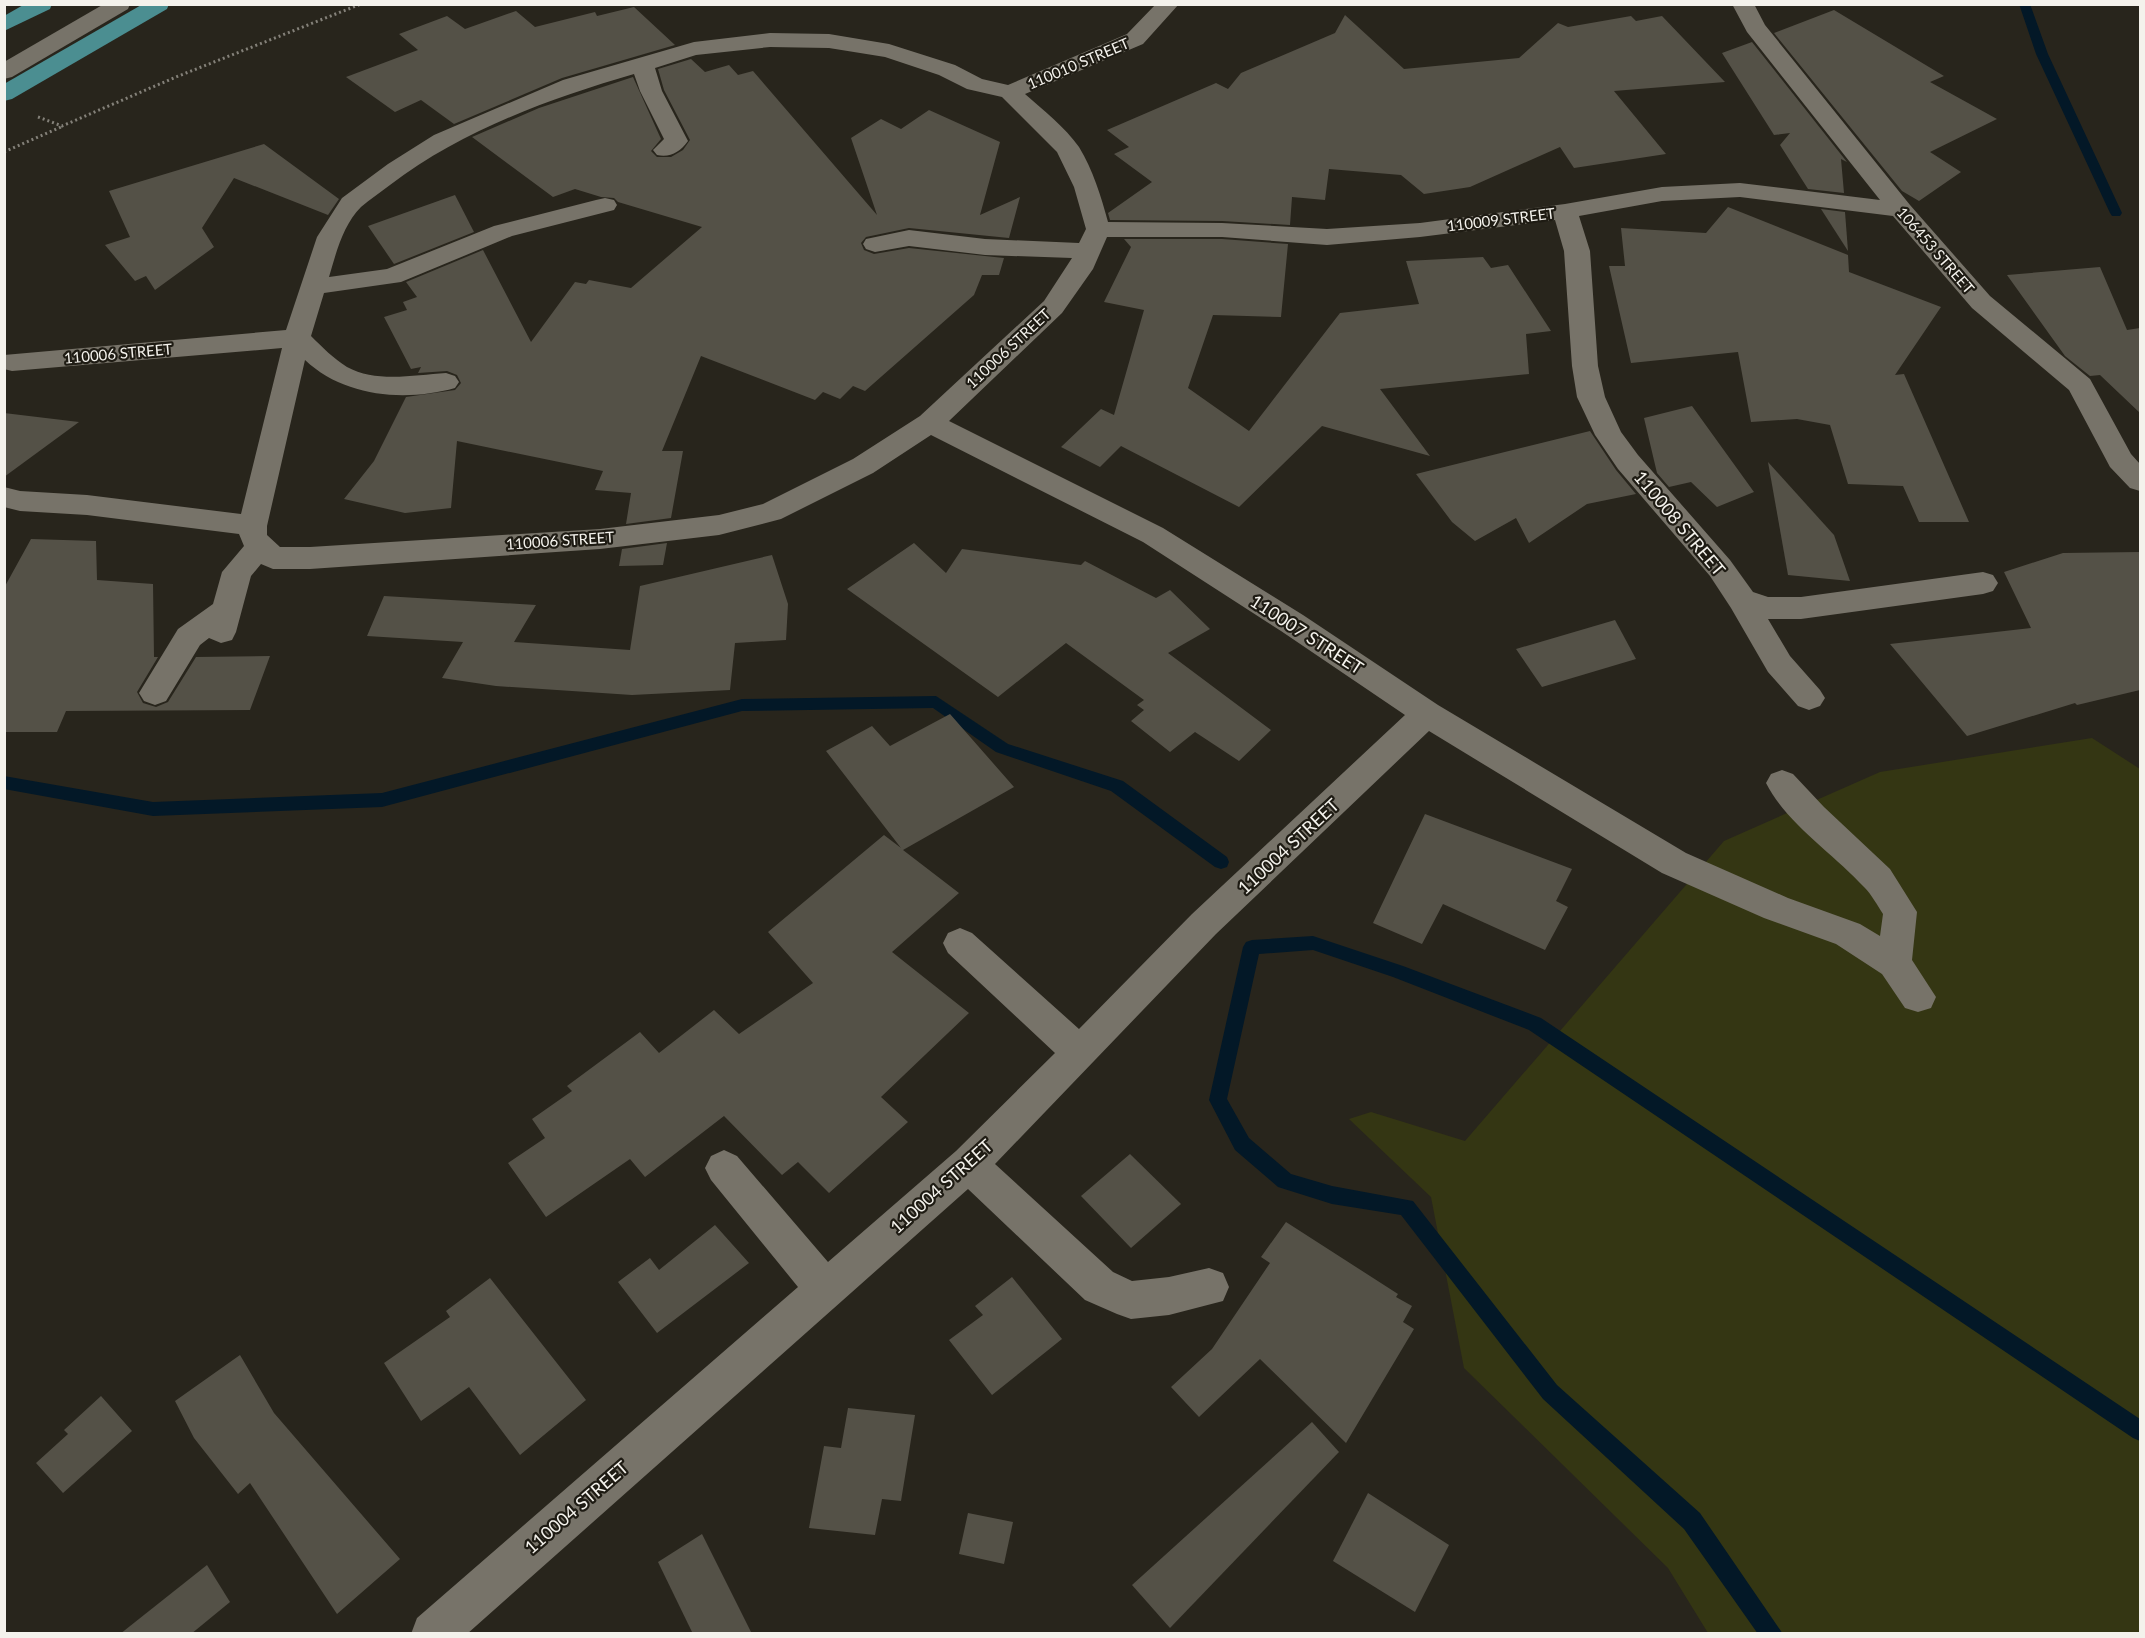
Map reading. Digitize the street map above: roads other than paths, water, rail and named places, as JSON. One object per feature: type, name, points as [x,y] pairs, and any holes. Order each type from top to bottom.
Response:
[{"type":"main road","points":[[4,25],[42,4]]},
{"type":"main road","points":[[4,94],[159,4]]},
{"type":"street","points":[[4,50],[85,4]]},
{"type":"street","points":[[4,72],[120,4]]},
{"type":"street","name":"110010 STREET","points":[[1010,92],[1135,39],[1168,4]]},
{"type":"street","name":"106453 STREET","points":[[1743,4],[1755,27],[1901,210],[1981,302],[2080,386],[2120,460],[2140,481]]},
{"type":"street","points":[[219,640],[237,572],[257,536],[297,338],[329,237],[351,202],[396,169],[442,140],[489,118],[571,86],[694,49],[770,40],[829,42],[890,51],[947,70],[975,84],[1010,92],[1043,122],[1068,149],[1086,187],[1093,240]]},
{"type":"street","points":[[642,63],[651,91],[676,141],[665,150]]},
{"type":"street","name":"110009 STREET","points":[[874,244],[909,238],[985,247],[1222,230],[1327,237],[1420,230],[1565,211],[1662,194],[1740,190],[1901,210]]},
{"type":"street","points":[[313,286],[392,276],[503,231],[605,205]]},
{"type":"street","name":"110008 STREET","points":[[1565,211],[1577,251],[1585,366],[1591,397],[1609,435],[1628,462],[1720,568],[1742,600],[1779,664],[1809,698]]},
{"type":"street","name":"110006 STREET","points":[[4,497],[20,501],[87,505],[257,536],[273,558],[310,558],[600,539],[719,525],[771,512],[814,492],[863,466],[930,423],[1053,307],[1080,269],[1093,240]]},
{"type":"street","points":[[297,338],[339,374],[362,382],[396,385],[446,382]]},
{"type":"street","name":"110006 STREET","points":[[12,362],[297,338]]},
{"type":"street","name":"110007 STREET","points":[[930,423],[1153,535],[1292,623],[1427,714],[1674,863],[1776,908],[1848,934],[1894,963]]},
{"type":"street","points":[[1742,600],[1768,608],[1801,608],[1983,583]]},
{"type":"street","points":[[155,693],[189,637],[227,610]]},
{"type":"street","name":"110004 STREET","points":[[433,1634],[969,1163],[1080,1053],[1204,924],[1427,714]]},
{"type":"street","points":[[1782,783],[1812,816],[1878,879],[1900,912],[1894,963],[1918,997]]},
{"type":"street","points":[[960,943],[1080,1053]]},
{"type":"street","points":[[969,1163],[995,1191],[1099,1286],[1131,1300],[1169,1296],[1209,1287]]},
{"type":"street","points":[[724,1168],[825,1289]]},
{"type":"waterway","points":[[2024,4],[2042,54],[2116,213]]},
{"type":"waterway","points":[[4,782],[153,809],[382,800],[742,705],[936,702],[1002,748],[1117,786],[1221,862]]},
{"type":"waterway","points":[[1772,1634],[1692,1521],[1550,1392],[1406,1207],[1332,1195],[1285,1181],[1242,1144],[1218,1100],[1252,947],[1313,943],[1397,971],[1535,1024],[2140,1431]]}]
